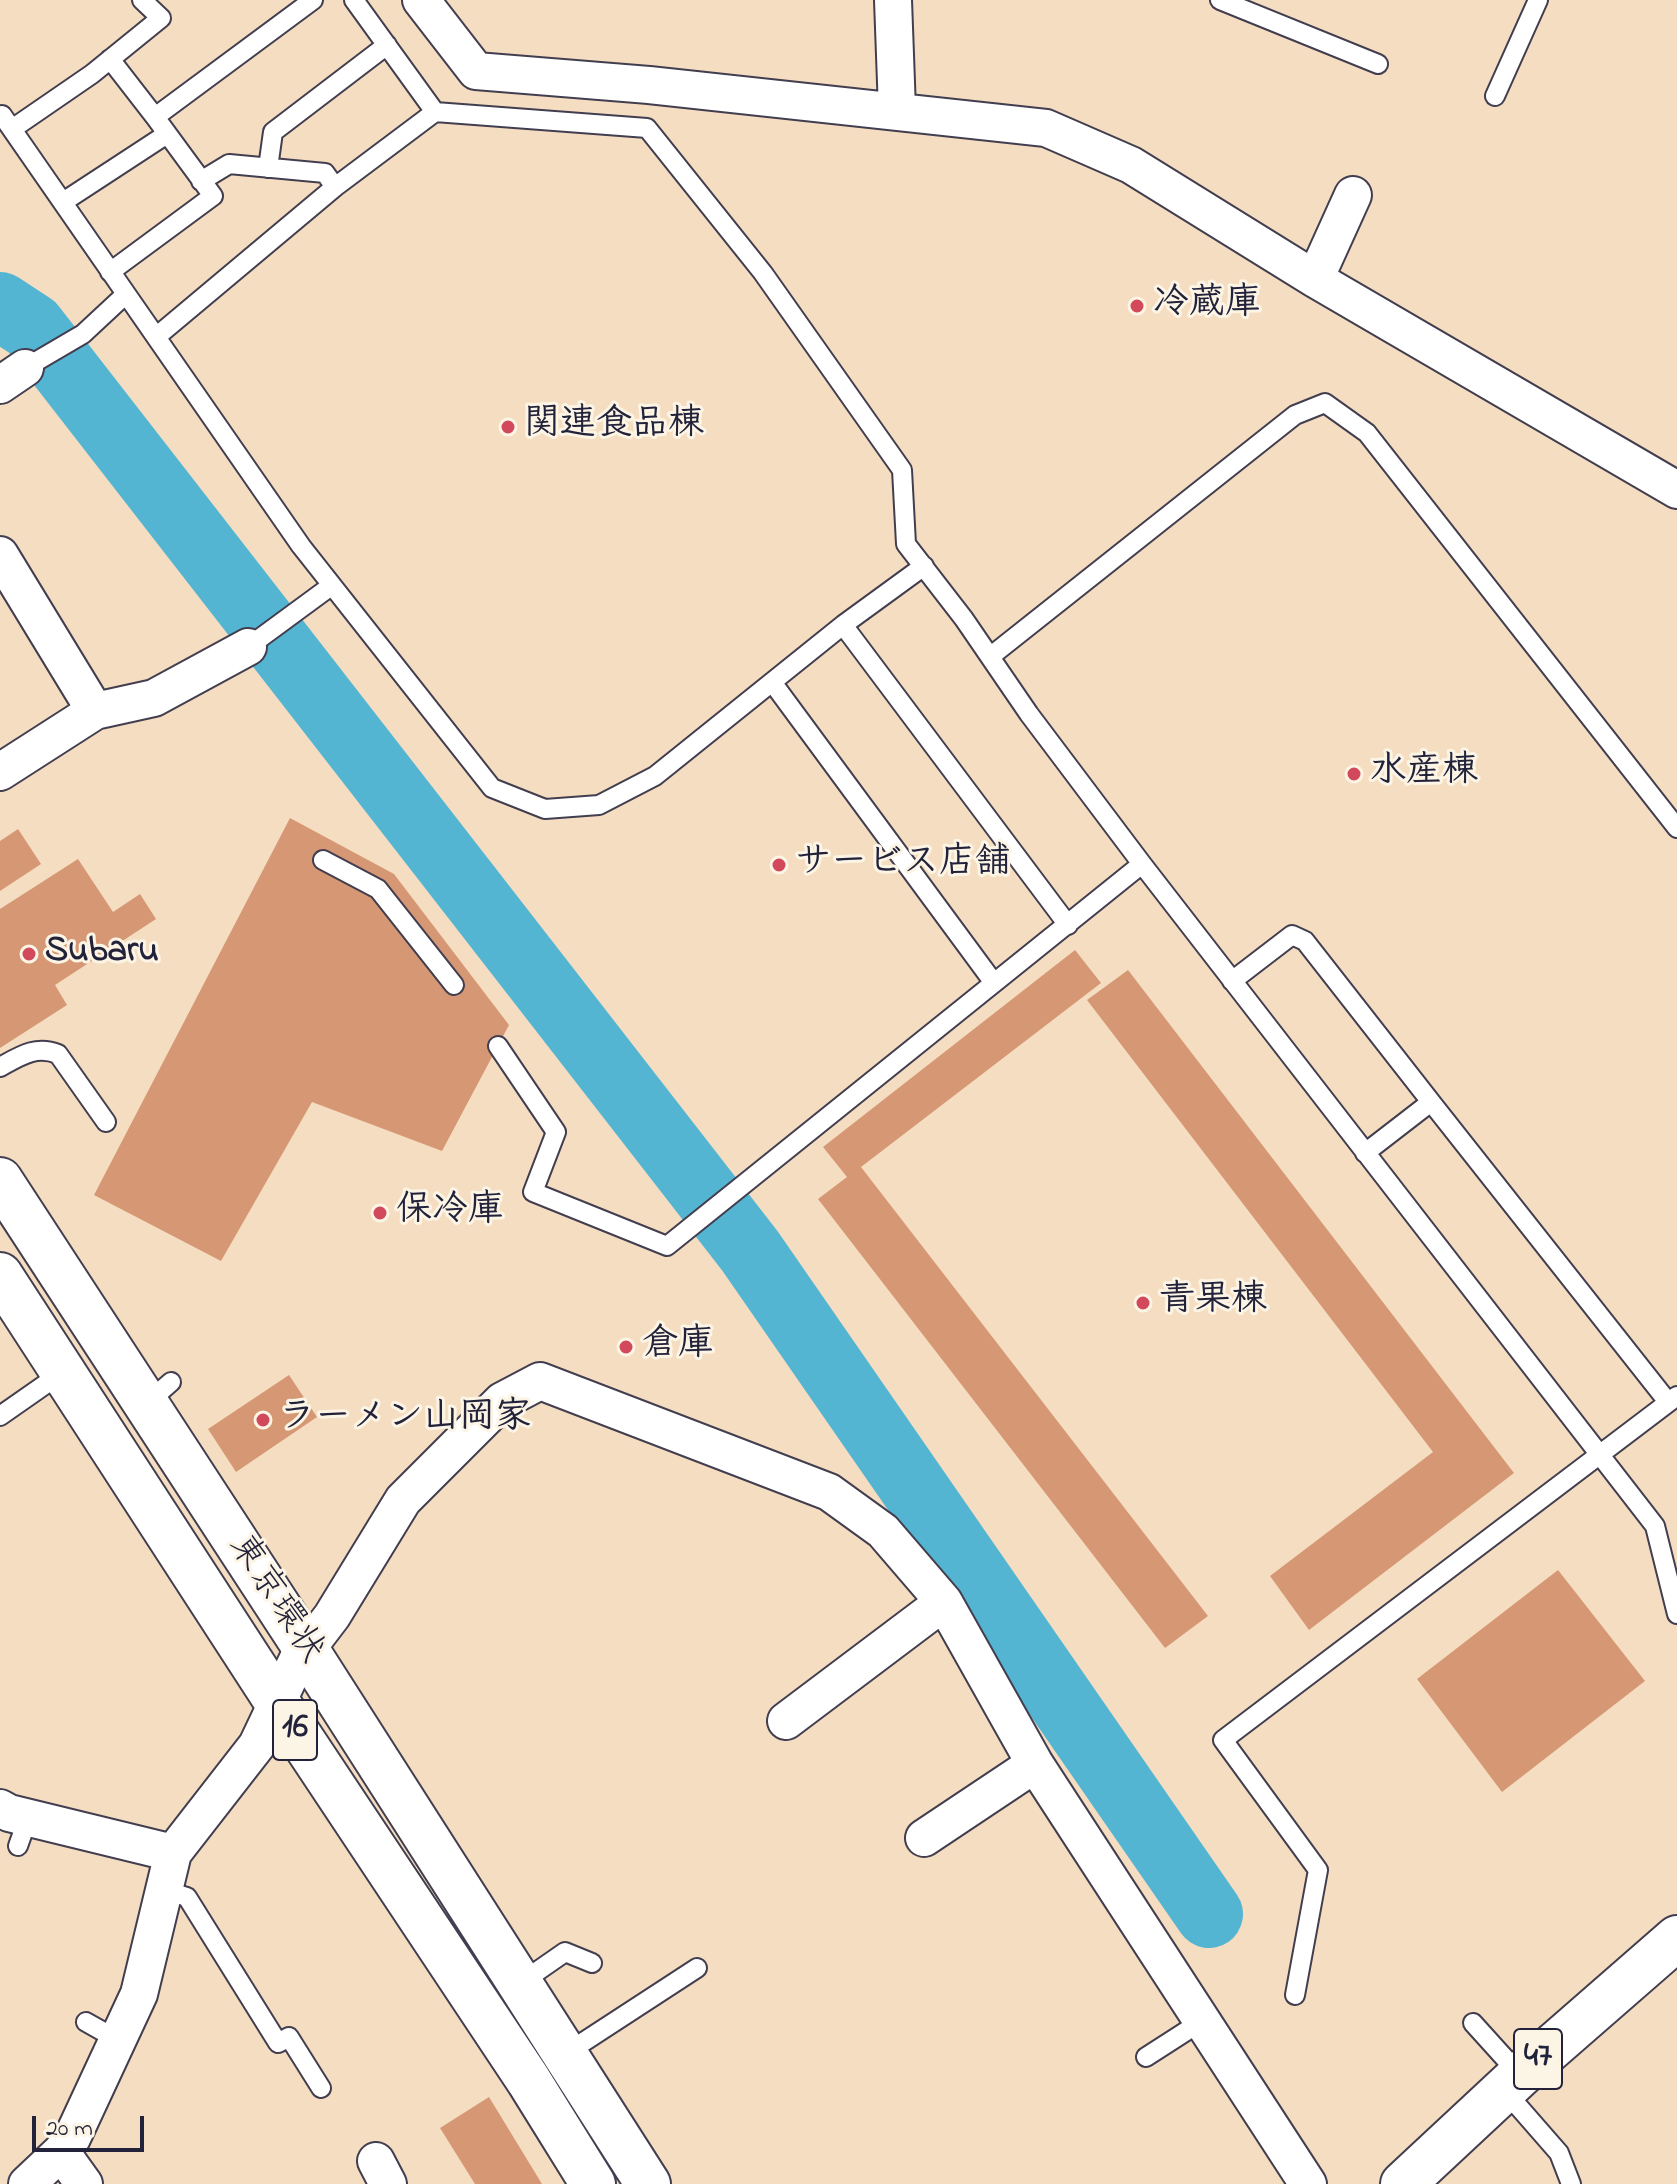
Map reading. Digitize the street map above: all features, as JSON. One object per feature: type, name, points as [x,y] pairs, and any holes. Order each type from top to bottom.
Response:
[{"type":"main road","name":"東京環状","points":[[0,1180],[158,1393],[304,1646],[648,2184]]},
{"type":"main road","name":"東京環状","points":[[0,1275],[277,1702],[529,2081],[593,2184]]},
{"type":"main road","name":"47","points":[[1420,2179],[1512,2082],[1677,1938]]},
{"type":"street","points":[[421,0],[476,71],[649,85],[1046,128],[1131,165],[1315,279],[1677,490]]},
{"type":"street","points":[[893,0],[897,110]]},
{"type":"street","points":[[1315,279],[1353,195]]},
{"type":"street","points":[[0,555],[95,711]]},
{"type":"street","points":[[0,772],[95,711],[154,698],[248,647]]},
{"type":"street","points":[[27,2184],[72,2138],[139,1994],[173,1853],[257,1745],[304,1646],[316,1637],[332,1616],[403,1500],[502,1401],[540,1381],[829,1492],[883,1531],[944,1602],[1035,1764],[1308,2184]]},
{"type":"street","points":[[786,1721],[944,1602]]},
{"type":"street","points":[[924,1838],[1035,1764]]},
{"type":"street","points":[[15,1824],[131,1833],[173,1853]]},
{"type":"street","points":[[61,2152],[84,2184]]},
{"type":"lane","points":[[142,0],[161,18],[110,59],[87,69],[7,122],[331,586],[492,788],[545,809],[599,805],[655,776],[843,625],[924,566]]},
{"type":"lane","points":[[155,117],[313,0]]},
{"type":"lane","points":[[354,0],[435,112]]},
{"type":"lane","points":[[1495,96],[1538,0]]},
{"type":"lane","points":[[1226,1],[1378,64]]},
{"type":"lane","points":[[268,168],[273,132],[387,45]]},
{"type":"lane","points":[[110,59],[213,196],[110,272]]},
{"type":"lane","points":[[156,337],[335,187],[435,112],[647,128],[763,273],[902,470],[906,544],[1142,864],[1655,1526],[1677,1614]]},
{"type":"lane","points":[[63,202],[167,134]]},
{"type":"lane","points":[[201,181],[229,164],[325,173],[335,187]]},
{"type":"lane","points":[[12,376],[83,334],[126,294]]},
{"type":"lane","points":[[991,656],[1295,415],[1325,403],[1367,433],[1677,828]]},
{"type":"lane","points":[[248,647],[331,586]]},
{"type":"lane","points":[[843,625],[1068,925]]},
{"type":"lane","points":[[772,682],[994,983]]},
{"type":"lane","points":[[323,860],[378,889],[454,985]]},
{"type":"lane","points":[[498,1046],[556,1132],[533,1192],[667,1246],[1142,864]]},
{"type":"lane","points":[[1232,981],[1292,935],[1305,941],[1431,1102],[1673,1399],[1223,1740],[1318,1870],[1295,1995]]},
{"type":"lane","points":[[0,1067],[26,1052],[46,1049],[58,1054],[106,1122]]},
{"type":"lane","points":[[1365,1153],[1431,1102]]},
{"type":"lane","points":[[0,1416],[63,1372]]},
{"type":"lane","points":[[164,1890],[187,1897],[278,2043],[289,2037],[321,2088]]},
{"type":"lane","points":[[519,1984],[565,1952],[592,1963]]},
{"type":"lane","points":[[564,2055],[697,1968]]},
{"type":"lane","points":[[1146,2057],[1202,2021]]},
{"type":"lane","points":[[86,2022],[118,2040]]},
{"type":"lane","points":[[1473,2023],[1559,2153],[1571,2184]]},
{"type":"building","points":[[290,818],[394,874],[509,1025],[442,1151],[312,1102],[221,1261],[94,1195]]},
{"type":"building","points":[[18,829],[41,864],[0,891],[0,841]]},
{"type":"building","points":[[78,859],[113,912],[140,894],[156,919],[55,985],[67,1005],[0,1048],[0,909]]},
{"type":"building","points":[[1075,950],[1101,983],[861,1167],[1208,1616],[1165,1648],[818,1199],[847,1177],[823,1147]]},
{"type":"building","points":[[1128,970],[1514,1473],[1309,1630],[1270,1576],[1433,1452],[1087,1000]]},
{"type":"building","points":[[289,1375],[317,1417],[236,1472],[208,1429]]},
{"type":"building","points":[[1558,1570],[1645,1681],[1502,1792],[1417,1679]]},
{"type":"building","points":[[489,2097],[542,2184],[475,2184],[440,2128]]},
{"type":"waterway","points":[[0,306],[32,327],[750,1251],[1209,1914]]},
{"type":"place","name":"冷蔵庫","points":[[1137,306]]},
{"type":"place","name":"関連食品棟","points":[[508,427]]},
{"type":"place","name":"水産棟","points":[[1354,774]]},
{"type":"place","name":"サービス店舗","points":[[779,865]]},
{"type":"place","name":"Subaru","points":[[29,954]]},
{"type":"place","name":"保冷庫","points":[[380,1213]]},
{"type":"place","name":"青果棟","points":[[1143,1303]]},
{"type":"place","name":"倉庫","points":[[626,1347]]},
{"type":"place","name":"ラーメン山岡家","points":[[263,1420]]}]
